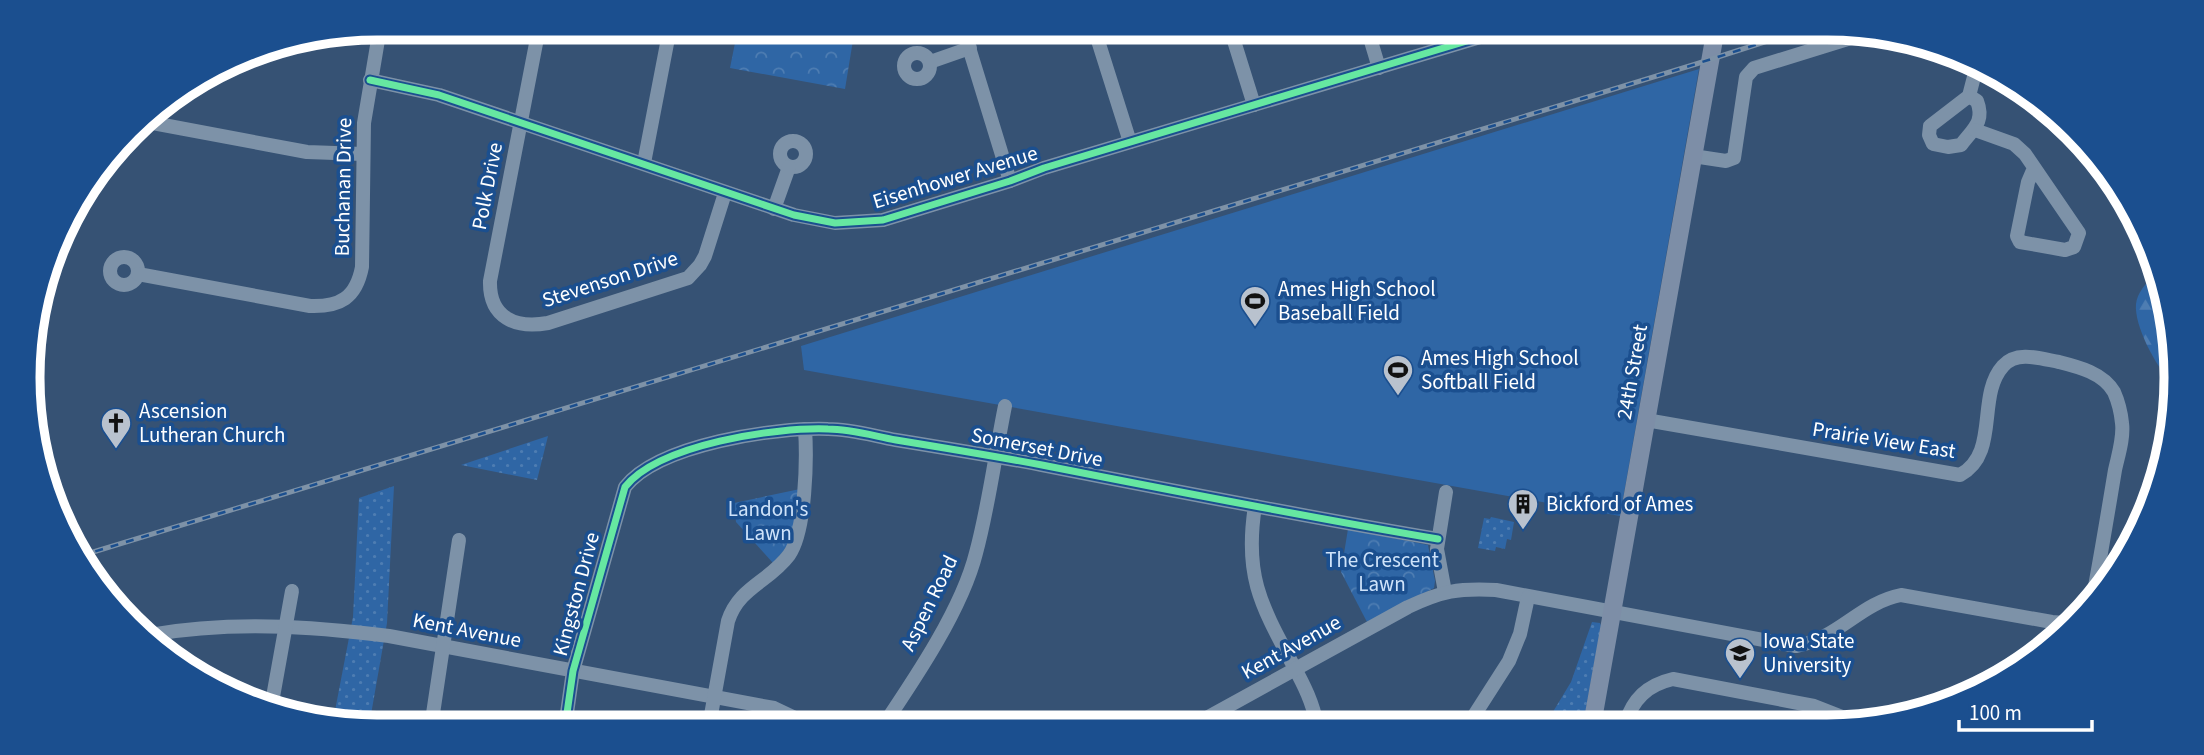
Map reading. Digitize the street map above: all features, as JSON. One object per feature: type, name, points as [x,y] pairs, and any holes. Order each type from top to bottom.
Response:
[{"type":"main road","name":"24th Street","points":[[1594,715],[1714,40]]},
{"type":"street","name":"Buchanan Drive","points":[[138,274],[310,306],[326,306],[351,295],[359,283],[362,267],[363,154],[370,80],[378,40]]},
{"type":"street","name":"Polk Drive","points":[[491,270],[536,40]]},
{"type":"street","points":[[644,163],[668,40]]},
{"type":"street","points":[[967,40],[1010,181]]},
{"type":"street","points":[[1098,40],[1130,142]]},
{"type":"street","points":[[1234,40],[1254,105]]},
{"type":"street","points":[[1371,40],[1379,68]]},
{"type":"street","name":"Eisenhower Avenue","points":[[370,80],[439,95],[815,221],[859,223],[883,220],[1130,142],[1471,40]]},
{"type":"street","points":[[1693,156],[1726,161],[1734,158],[1746,77],[1754,68],[1842,41]]},
{"type":"street","points":[[930,62],[970,48]]},
{"type":"street","points":[[1969,96],[1977,101],[1981,111],[1980,122],[1975,130],[1961,145],[1948,147],[1933,144],[1929,135],[1930,126],[1969,96],[1975,74]]},
{"type":"street","points":[[156,124],[307,152],[363,154]]},
{"type":"street","points":[[1975,130],[2014,144],[2025,155],[2034,168],[2079,233],[2074,247],[2065,250],[2020,242],[2017,236],[2028,182],[2034,168]]},
{"type":"street","points":[[774,209],[789,167]]},
{"type":"street","name":"Stevenson Drive","points":[[491,270],[490,293],[498,311],[513,322],[525,325],[548,323],[679,282],[688,278],[700,265],[725,193]]},
{"type":"street","name":"Prairie View East","points":[[1646,420],[1960,475],[1971,470],[1980,458],[1994,385],[1998,373],[2006,363],[2025,356],[2077,366],[2106,382],[2114,392],[2123,425],[2096,580]]},
{"type":"street","name":"Aspen Road","points":[[890,715],[940,636],[970,573],[979,543],[1004,406]]},
{"type":"street","points":[[711,715],[728,621],[733,607],[741,596],[788,555],[796,542],[807,463],[805,429]]},
{"type":"street","name":"Somerset Drive","points":[[634,475],[680,454],[733,438],[772,430],[832,429],[994,456],[1438,540]]},
{"type":"street","name":"Kingston Drive","points":[[567,715],[573,671],[619,503],[625,486],[634,475]]},
{"type":"street","points":[[1445,592],[1439,565],[1438,540],[1446,492]]},
{"type":"street","points":[[1255,506],[1250,547],[1253,579],[1267,615],[1307,689],[1314,715]]},
{"type":"street","points":[[433,715],[459,540]]},
{"type":"street","name":"Kent Avenue","points":[[1212,715],[1408,607],[1459,588],[1486,589],[1796,646],[1826,637],[1881,599],[1901,596],[2058,622]]},
{"type":"street","points":[[273,698],[292,591]]},
{"type":"street","points":[[1475,715],[1509,661],[1520,634],[1528,597]]},
{"type":"street","name":"Kent Avenue","points":[[159,634],[227,627],[335,629],[389,636],[774,708],[789,715]]},
{"type":"street","points":[[1628,715],[1640,695],[1652,686],[1673,679],[1814,706],[1836,715]]},
{"type":"green space","points":[[736,40],[853,40],[845,89],[730,68]]},
{"type":"green space","points":[[1699,69],[1620,516],[804,370],[801,346]]},
{"type":"green space","points":[[2149,281],[2161,333],[2164,373],[2138,323],[2136,304]]},
{"type":"green space","points":[[548,436],[537,480],[461,465]]},
{"type":"green space","points":[[394,486],[387,623],[371,715],[335,712],[353,617],[359,498]]},
{"type":"green space","name":"Landon's Lawn","points":[[800,489],[790,544],[773,563],[736,522],[734,503]]},
{"type":"green space","points":[[1484,518],[1514,522],[1511,540],[1507,539],[1505,549],[1496,547],[1495,551],[1478,548]]},
{"type":"green space","name":"The Crescent Lawn","points":[[1348,529],[1428,545],[1434,588],[1367,622],[1341,572]]},
{"type":"green space","points":[[1592,622],[1600,623],[1585,715],[1551,715],[1571,682]]},
{"type":"railway","points":[[89,553],[1771,40]]},
{"type":"cycle path","points":[[370,80],[439,95],[794,215],[835,223],[883,220],[1044,168],[1470,40]]},
{"type":"cycle path","points":[[567,715],[573,671],[625,487],[641,472],[664,460],[720,441],[779,431],[845,430],[1438,539]]},
{"type":"place","name":"Ames High School Baseball Field","points":[[1255,328]]},
{"type":"place","name":"Ames High School Softball Field","points":[[1398,397]]},
{"type":"place","name":"Ascension Lutheran Church","points":[[116,450]]},
{"type":"place","name":"Bickford of Ames","points":[[1523,531]]},
{"type":"place","name":"Iowa State University","points":[[1740,680]]}]
